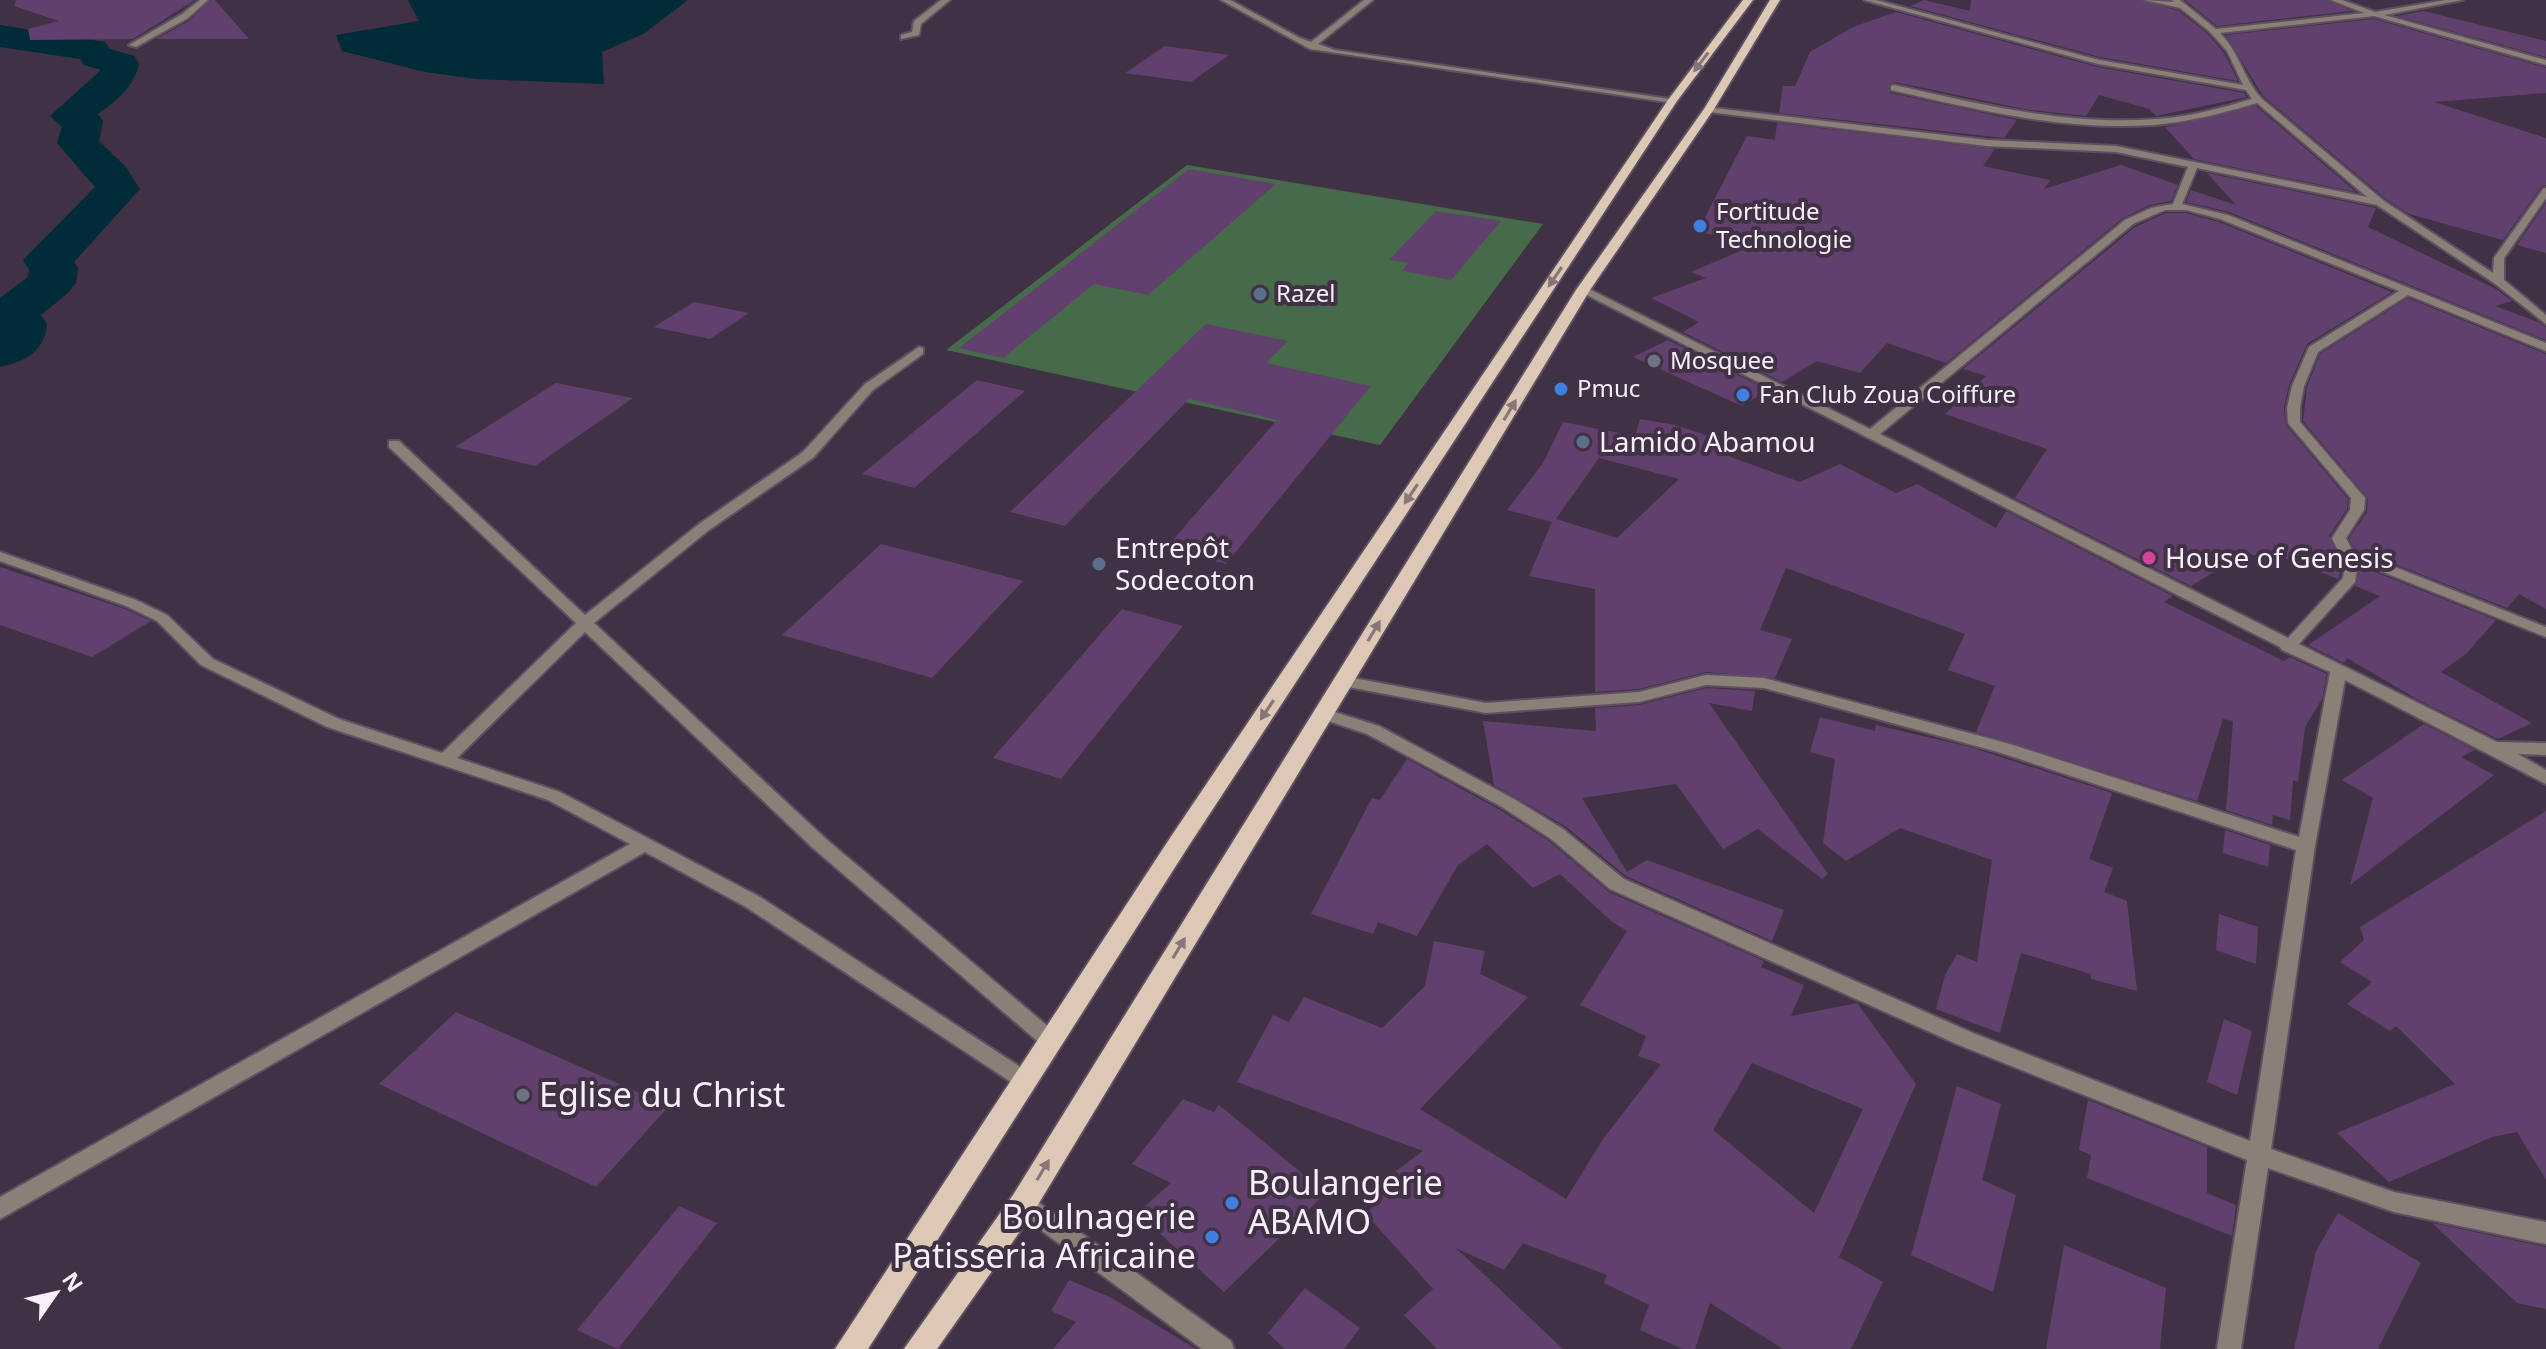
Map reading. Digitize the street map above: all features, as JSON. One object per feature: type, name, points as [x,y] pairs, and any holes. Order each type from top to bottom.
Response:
[{"type":"main road","points":[[850,1349],[1050,1040],[1673,100],[1748,0]]},
{"type":"main road","points":[[919,1349],[1023,1204],[1583,290],[1709,109],[1775,0]]},
{"type":"street","points":[[133,45],[185,16],[204,0]]},
{"type":"street","points":[[904,37],[916,33],[917,23],[946,0]]},
{"type":"street","points":[[1225,0],[1310,47],[1673,100]]},
{"type":"street","points":[[1310,47],[1369,0]]},
{"type":"street","points":[[1868,0],[2098,62],[2246,88]]},
{"type":"street","points":[[2148,0],[2179,3],[2215,31],[2232,53],[2246,88],[2258,100],[2380,203],[2498,281],[2546,321]]},
{"type":"street","points":[[2335,0],[2546,63]]},
{"type":"street","points":[[2215,31],[2374,14],[2459,0]]},
{"type":"street","points":[[1894,88],[1995,108],[2128,123],[2183,119],[2258,100]]},
{"type":"street","points":[[1709,109],[1987,143],[2116,149],[2380,203]]},
{"type":"street","points":[[2177,205],[2193,166]]},
{"type":"street","points":[[2498,281],[2499,258],[2546,191]]},
{"type":"street","points":[[1871,435],[2129,222],[2152,209],[2177,205],[2224,217],[2546,347]]},
{"type":"street","points":[[1583,290],[2338,673],[2494,748],[2546,778]]},
{"type":"street","points":[[2288,647],[2350,579],[2352,565],[2339,538],[2357,510],[2358,498],[2347,481],[2313,449],[2291,414],[2304,362],[2313,350],[2407,291]]},
{"type":"street","points":[[445,760],[585,623],[704,527],[808,455],[869,387],[919,351]]},
{"type":"street","points":[[394,444],[820,844],[1050,1040]]},
{"type":"street","points":[[2348,553],[2546,632]]},
{"type":"street","points":[[0,556],[131,603],[162,618],[207,662],[333,723],[554,796],[753,902],[1024,1080]]},
{"type":"street","points":[[2229,1349],[2306,846],[2338,673]]},
{"type":"street","points":[[1343,681],[1486,708],[1639,697],[1706,680],[1764,683],[2004,748],[2306,846]]},
{"type":"street","points":[[1325,714],[1373,730],[1508,803],[1557,834],[1617,884],[1966,1039],[2257,1154],[2394,1202],[2546,1233]]},
{"type":"street","points":[[2494,748],[2546,749]]},
{"type":"street","points":[[0,1209],[645,844]]},
{"type":"street","points":[[1023,1204],[1222,1349]]},
{"type":"green space","points":[[1187,165],[1543,224],[1380,445],[946,350]]},
{"type":"water","points":[[408,0],[688,0],[643,34],[602,52],[604,84],[477,79],[425,72],[342,51],[336,35],[419,21]]},
{"type":"building","points":[[16,0],[195,0],[133,39],[30,40],[28,29],[59,21],[14,6]]},
{"type":"building","points":[[211,0],[215,0],[249,39],[156,39],[189,21]]},
{"type":"building","points":[[1924,0],[1970,11],[1971,0],[2141,0],[2179,11],[2207,33],[2224,53],[2238,81],[2100,57],[1910,6]]},
{"type":"building","points":[[2185,0],[2328,0],[2352,11],[2217,26]]},
{"type":"building","points":[[2423,11],[2546,41],[2546,57],[2397,16]]},
{"type":"building","points":[[1896,12],[2097,67],[2244,93],[2247,97],[2156,116],[2149,109],[2099,95],[2086,116],[2024,109],[1895,82],[1889,84],[1890,93],[2017,120],[2004,138],[1779,113],[1783,86],[1795,86],[1810,52],[1853,27]]},
{"type":"building","points":[[2374,19],[2546,68],[2546,93],[2434,102],[2546,138],[2546,185],[2541,187],[2503,240],[2409,214],[2386,199],[2263,96],[2226,35]]},
{"type":"building","points":[[1165,46],[1229,55],[1191,82],[1125,73]]},
{"type":"building","points":[[2256,106],[2356,192],[2194,159],[2165,127]]},
{"type":"building","points":[[1777,123],[1995,149],[1983,166],[2050,180],[2044,189],[2121,165],[2178,185],[2171,201],[2150,205],[2123,218],[1946,363],[1887,343],[1860,373],[1817,361],[1782,382],[1683,332],[1699,322],[1651,298],[1706,278],[1691,272],[1752,246],[1698,231],[1747,136],[1775,140]]},
{"type":"building","points":[[1189,169],[1276,184],[1148,295],[1094,284],[1003,358],[959,348]]},
{"type":"building","points":[[2207,173],[2376,208],[2368,227],[2496,289],[2512,301],[2495,306],[2546,327],[2546,340],[2229,212],[2186,202],[2191,190],[2236,205]]},
{"type":"building","points":[[2546,203],[2546,253],[2517,245]]},
{"type":"building","points":[[1436,211],[1501,221],[1451,280],[1402,271],[1408,263],[1389,260]]},
{"type":"building","points":[[2166,213],[2186,213],[2219,222],[2392,292],[2307,344],[2289,385],[2284,407],[2286,425],[2348,499],[2347,509],[2329,536],[2342,565],[2338,579],[2276,555],[2269,562],[2246,552],[2191,586],[2015,498],[2047,449],[1945,414],[1986,376],[1963,369],[2135,227]]},
{"type":"building","points":[[2408,298],[2546,354],[2546,609],[2519,594],[2507,608],[2354,548],[2349,538],[2367,512],[2368,498],[2303,421],[2307,387],[2320,354]]},
{"type":"building","points":[[694,302],[749,313],[710,339],[654,327]]},
{"type":"building","points":[[1206,324],[1288,341],[1266,363],[1371,386],[1226,564],[1166,548],[1277,420],[1189,399],[1065,526],[1010,512]]},
{"type":"building","points":[[1668,340],[1768,390],[1742,406],[1633,357]]},
{"type":"building","points":[[977,380],[1025,391],[914,488],[862,474]]},
{"type":"building","points":[[556,383],[633,398],[535,466],[455,447]]},
{"type":"building","points":[[1640,419],[1675,425],[1727,442],[1717,452],[1800,482],[1840,464],[1896,493],[1917,484],[1996,528],[2006,511],[2173,596],[2164,602],[2284,661],[2290,657],[2327,674],[2322,699],[2305,727],[2298,782],[2293,780],[2290,820],[2273,815],[2272,825],[2226,810],[2233,721],[2223,719],[2197,801],[1976,732],[1995,686],[1948,670],[1965,634],[1786,568],[1760,630],[1792,639],[1775,678],[1706,672],[1639,689],[1595,692],[1595,589],[1529,576],[1552,522],[1507,510],[1543,463],[1563,422],[1635,436]],"holes":[[[1599,458],[1679,479],[1617,538],[1556,519]]]},
{"type":"building","points":[[881,544],[1023,581],[932,678],[782,635]]},
{"type":"building","points":[[2360,566],[2496,620],[2467,653],[2441,672],[2532,723],[2498,739],[2422,702],[2347,658],[2344,663],[2308,645],[2380,596],[2355,586]]},
{"type":"building","points":[[0,567],[125,609],[151,621],[92,657],[0,625]]},
{"type":"building","points":[[1122,609],[1183,626],[1061,779],[993,758]]},
{"type":"building","points":[[1706,688],[1755,691],[1752,711],[1709,703],[1828,874],[1822,879],[1758,829],[1723,849],[1676,784],[1582,798],[1627,872],[1647,860],[1784,910],[1772,941],[1626,876],[1565,826],[1494,785],[1483,721],[1596,731],[1595,708],[1639,705]]},
{"type":"building","points":[[1820,717],[1875,731],[1876,725],[1970,747],[2112,793],[2089,859],[2113,868],[2104,892],[2127,901],[2137,991],[2091,979],[2091,974],[2021,953],[2000,1033],[1936,1009],[1945,975],[1957,954],[1977,962],[1992,860],[1900,828],[1846,861],[1823,843],[1835,759],[1810,752]]},
{"type":"building","points":[[2424,724],[2475,750],[2461,757],[2494,775],[2350,885],[2373,798],[2342,780]]},
{"type":"building","points":[[1407,759],[1549,841],[1609,892],[1764,961],[1761,967],[1804,985],[1791,1016],[1857,1003],[1916,1084],[1839,1257],[1883,1282],[1851,1349],[1783,1349],[1710,1303],[1695,1349],[1683,1349],[1640,1330],[1649,1305],[1604,1283],[1607,1275],[1523,1243],[1504,1270],[1456,1248],[1563,1349],[1437,1349],[1404,1315],[1433,1289],[1366,1214],[1399,1174],[1396,1171],[1423,1151],[1237,1082],[1273,1015],[1289,1022],[1304,997],[1382,1028],[1425,986],[1434,941],[1485,951],[1480,974],[1528,997],[1420,1109],[1566,1199],[1603,1139],[1661,1064],[1638,1056],[1646,1036],[1580,1005],[1627,931],[1611,921],[1560,874],[1533,888],[1487,844],[1458,865],[1417,936],[1378,922],[1373,934],[1311,914],[1372,798],[1380,800]],"holes":[[[1752,1063],[1863,1109],[1814,1213],[1713,1130]]]},
{"type":"building","points":[[2546,811],[2546,1180],[2517,1132],[2492,1137],[2389,1182],[2337,1133],[2455,1084],[2396,1026],[2390,1031],[2347,1004],[2372,982],[2340,962],[2364,940],[2360,927]]},
{"type":"building","points":[[2225,830],[2270,845],[2268,867],[2223,853]]},
{"type":"building","points":[[2219,914],[2258,927],[2256,964],[2216,950]]},
{"type":"building","name":"Eglise du Christ","points":[[456,1012],[669,1106],[596,1187],[379,1084]]},
{"type":"building","points":[[2224,1019],[2252,1031],[2237,1095],[2207,1082]]},
{"type":"building","points":[[1957,1086],[2001,1104],[1982,1180],[2016,1195],[1993,1292],[1911,1255]]},
{"type":"building","name":"Boulangerie ABAMO","points":[[1183,1099],[1214,1112],[1219,1105],[1326,1193],[1224,1292],[1137,1213],[1171,1183],[1132,1164]]},
{"type":"building","points":[[2088,1100],[2207,1147],[2207,1193],[2236,1205],[2232,1236],[2087,1178],[2091,1155],[2079,1150]]},
{"type":"building","points":[[679,1206],[717,1223],[618,1349],[577,1330]]},
{"type":"building","points":[[2338,1213],[2421,1263],[2378,1349],[2294,1349],[2316,1251]]},
{"type":"building","points":[[2432,1223],[2546,1247],[2546,1309],[2517,1303]]},
{"type":"building","points":[[2064,1245],[2166,1288],[2160,1349],[2046,1349]]},
{"type":"building","points":[[1069,1280],[1112,1298],[1196,1349],[1053,1349],[1076,1322],[1051,1311]]},
{"type":"building","points":[[1305,1288],[1360,1328],[1344,1349],[1285,1349],[1268,1333]]},
{"type":"waterway","points":[[0,36],[92,50],[97,57],[121,64],[108,87],[70,116],[83,121],[78,143],[110,175],[118,189],[68,244],[47,260],[54,268],[51,283],[8,316],[21,324],[19,340],[0,351]]},
{"type":"place","name":"Fortitude Technologie","points":[[1700,226]]},
{"type":"place","name":"Razel","points":[[1260,294]]},
{"type":"place","name":"Mosquee","points":[[1654,361]]},
{"type":"place","name":"Pmuc","points":[[1561,389]]},
{"type":"place","name":"Fan Club Zoua Coiffure","points":[[1743,395]]},
{"type":"place","name":"Lamido Abamou","points":[[1583,442]]},
{"type":"place","name":"House of Genesis","points":[[2149,558]]},
{"type":"place","name":"Entrepôt Sodecoton","points":[[1099,564]]},
{"type":"place","name":"Eglise du Christ","points":[[523,1095]]},
{"type":"place","name":"Boulangerie ABAMO","points":[[1232,1203]]},
{"type":"place","name":"Boulnagerie Patisseria Africaine","points":[[1212,1237]]}]
